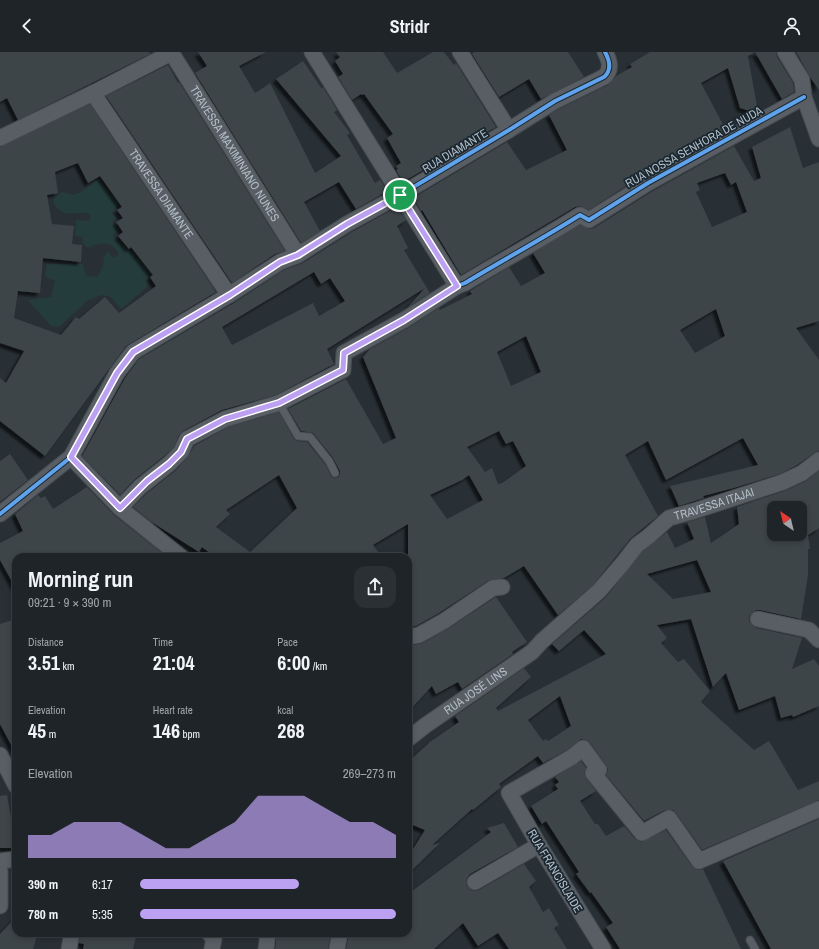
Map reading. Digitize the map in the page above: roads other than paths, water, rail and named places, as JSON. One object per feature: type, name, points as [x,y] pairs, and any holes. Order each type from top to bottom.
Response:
[{"type":"street","points":[[0,138],[93,93],[171,52]]},
{"type":"street","name":"TRAVESSA MAXIMINIANO NUNES","points":[[171,52],[298,255]]},
{"type":"street","points":[[312,52],[457,286]]},
{"type":"street","points":[[460,52],[509,130]]},
{"type":"street","name":"RUA DIAMANTE","points":[[71,457],[117,373],[133,352],[230,295],[280,262],[298,255],[347,224],[400,195],[555,102],[604,77],[610,68],[605,52]]},
{"type":"street","points":[[785,52],[802,80],[804,97],[819,139]]},
{"type":"street","name":"TRAVESSA DIAMANTE","points":[[93,93],[230,295]]},
{"type":"street","name":"RUA NOSSA SENHORA DE NUDA","points":[[120,508],[147,481],[169,464],[181,452],[187,439],[225,419],[279,403],[343,370],[344,353],[404,320],[457,286],[465,283],[580,215],[589,220],[648,183],[804,97]]},
{"type":"street","points":[[0,514],[71,457],[120,508],[175,553]]},
{"type":"street","name":"TRAVESSA ITAJAI","points":[[542,641],[589,600],[623,563],[637,545],[669,518],[783,482],[802,473],[819,460]]},
{"type":"street","points":[[412,636],[419,635],[444,621],[493,588],[502,587]]},
{"type":"street","points":[[758,619],[809,630],[819,640]]},
{"type":"street","name":"RUA JOSÉ LINS","points":[[412,736],[532,652],[542,641]]},
{"type":"street","name":"RUA FRANCISLAIDE","points":[[602,949],[509,793],[572,757],[583,748],[599,770],[593,773],[642,833],[669,818],[699,860],[819,809]]},
{"type":"street","points":[[0,755],[12,778]]},
{"type":"street","points":[[475,882],[539,845]]},
{"type":"street","points":[[0,861],[12,860]]},
{"type":"street","points":[[0,871],[0,906]]},
{"type":"street","points":[[69,949],[72,937]]},
{"type":"street","points":[[212,937],[214,939],[212,949]]},
{"type":"street","points":[[266,949],[268,937]]},
{"type":"street","points":[[337,949],[339,937]]},
{"type":"lane","points":[[279,403],[298,436],[310,437],[329,461],[335,473]]},
{"type":"lane","points":[[750,940],[755,949]]}]
